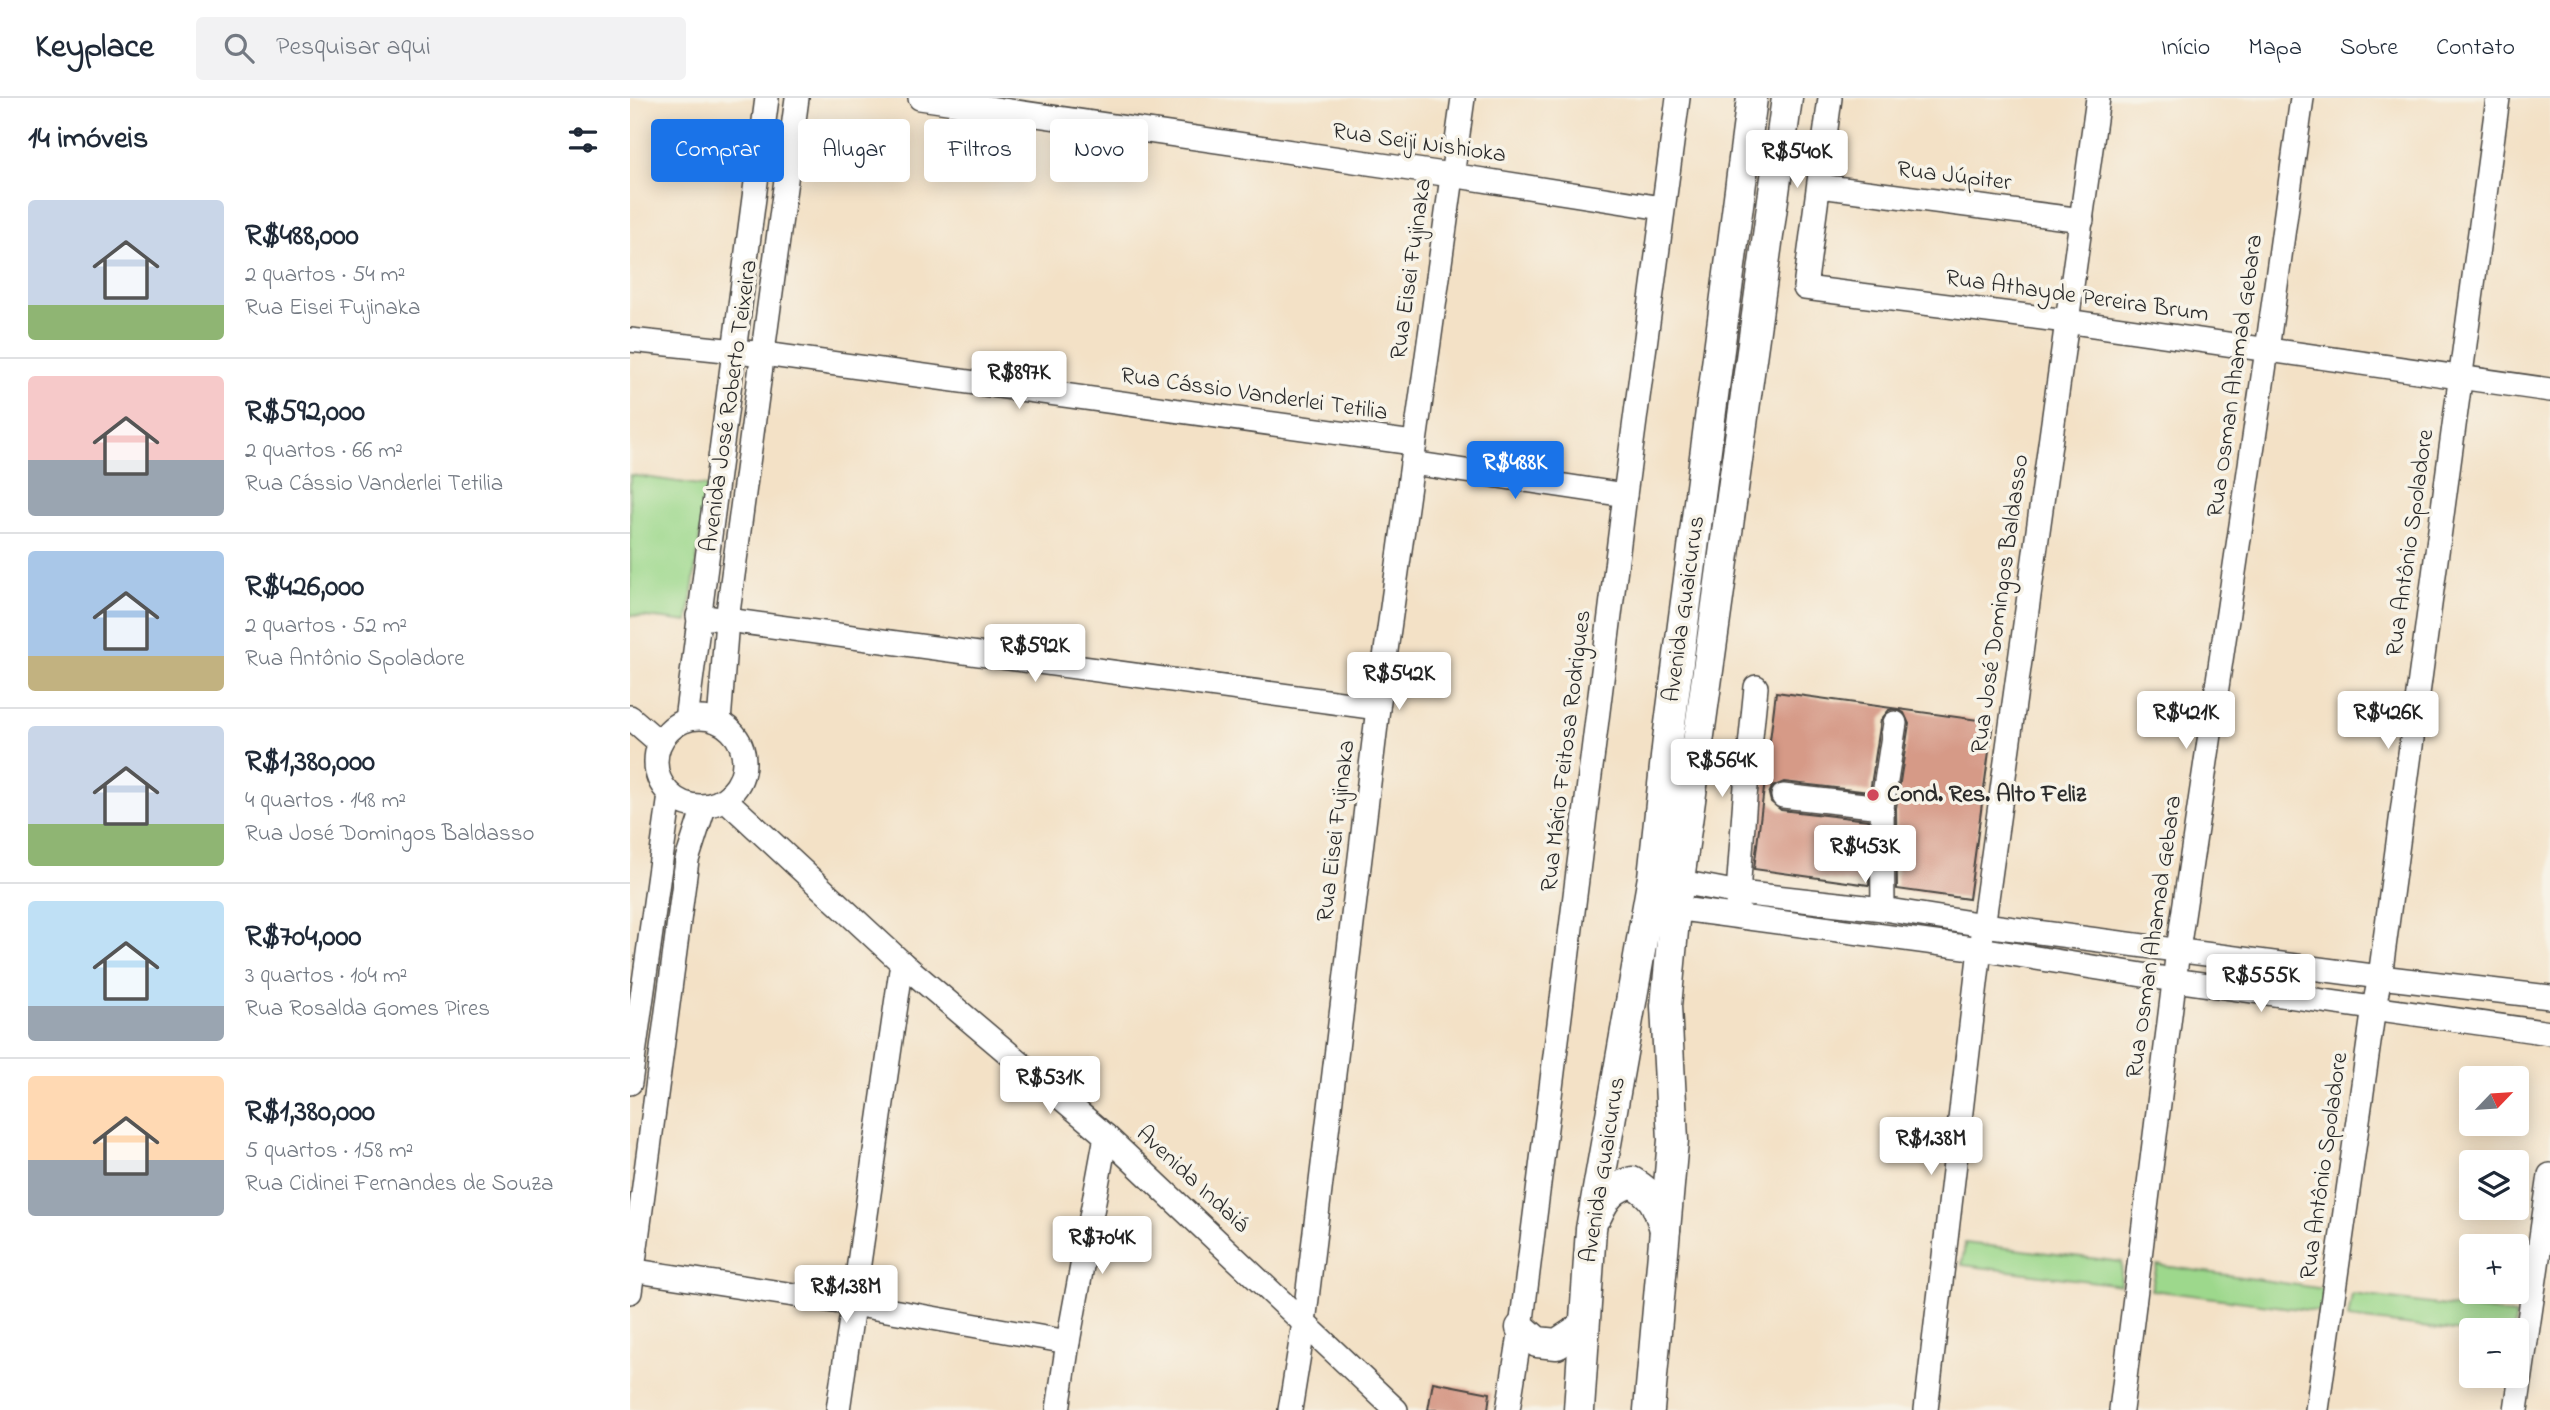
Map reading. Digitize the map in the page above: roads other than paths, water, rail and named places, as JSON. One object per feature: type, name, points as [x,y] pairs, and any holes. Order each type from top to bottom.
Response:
[{"type":"main road","name":"Avenida Guaicurus","points":[[1649,1410],[1673,1140],[1666,1006],[1664,893],[1668,739],[1752,98]]},
{"type":"main road","name":"Avenida Guaicurus","points":[[1579,1410],[1591,1229],[1664,893],[1787,98]]},
{"type":"main road","points":[[1591,1229],[1604,1198],[1617,1186],[1632,1182],[1648,1191],[1657,1204],[1666,1232]]},
{"type":"main road","points":[[1521,1328],[1537,1342],[1557,1345],[1583,1326]]},
{"type":"street","name":"Avenida José Roberto Teixeira","points":[[686,720],[767,98]]},
{"type":"street","name":"Avenida José Roberto Teixeira","points":[[719,722],[727,620],[797,98]]},
{"type":"street","name":"Rua Seiji Nishioka","points":[[920,98],[1661,208]]},
{"type":"street","name":"Rua Eisei Fujinaka","points":[[1290,1410],[1304,1322],[1378,708],[1463,98]]},
{"type":"street","name":"Rua Mário Feitosa Rodrigues","points":[[1508,1410],[1521,1328],[1661,208],[1678,98]]},
{"type":"street","points":[[1820,186],[1830,98]]},
{"type":"street","name":"Rua José Domingos Baldasso","points":[[1926,1410],[1980,949],[2098,98]]},
{"type":"street","name":"Rua Osman Ahamad Gebara","points":[[2121,1410],[2178,950],[2302,98]]},
{"type":"street","name":"Rua Antônio Spoladore","points":[[2317,1410],[2380,977],[2498,98]]},
{"type":"street","name":"Rua Júpiter","points":[[1820,186],[2082,220]]},
{"type":"street","name":"Rua Athayde Pereira Brum","points":[[1820,186],[1805,288],[2066,321],[2550,390]]},
{"type":"street","name":"Rua Cássio Vanderlei Tetilia","points":[[630,340],[764,354],[1413,453],[1625,495]]},
{"type":"street","points":[[698,616],[1378,708]]},
{"type":"street","points":[[1736,917],[1756,687]]},
{"type":"street","points":[[630,717],[660,744]]},
{"type":"street","points":[[715,803],[686,804],[670,795],[660,780],[656,762],[660,744],[675,725],[686,720],[697,718],[719,722],[730,729],[743,752],[744,765],[742,778],[735,790],[715,803],[687,860],[631,1278],[853,1304],[1068,1342]]},
{"type":"street","points":[[1883,909],[1882,807],[1895,723]]},
{"type":"street","points":[[630,1083],[641,922],[670,795]]},
{"type":"street","points":[[1783,796],[1882,807]]},
{"type":"street","name":"Avenida Indaiá","points":[[715,803],[1106,1136],[1396,1410]]},
{"type":"street","points":[[1664,893],[1739,893],[1883,909],[1984,925],[2550,997]]},
{"type":"street","points":[[1664,893],[1736,917],[1980,949],[2174,980],[2550,1033]]},
{"type":"street","points":[[641,922],[678,927]]},
{"type":"street","points":[[838,1410],[902,963]]},
{"type":"street","points":[[1058,1410],[1106,1136]]},
{"type":"street","points":[[2516,1410],[2550,1175]]},
{"type":"place","name":"Cond. Res. Alto Feliz","points":[[1873,795]]}]
